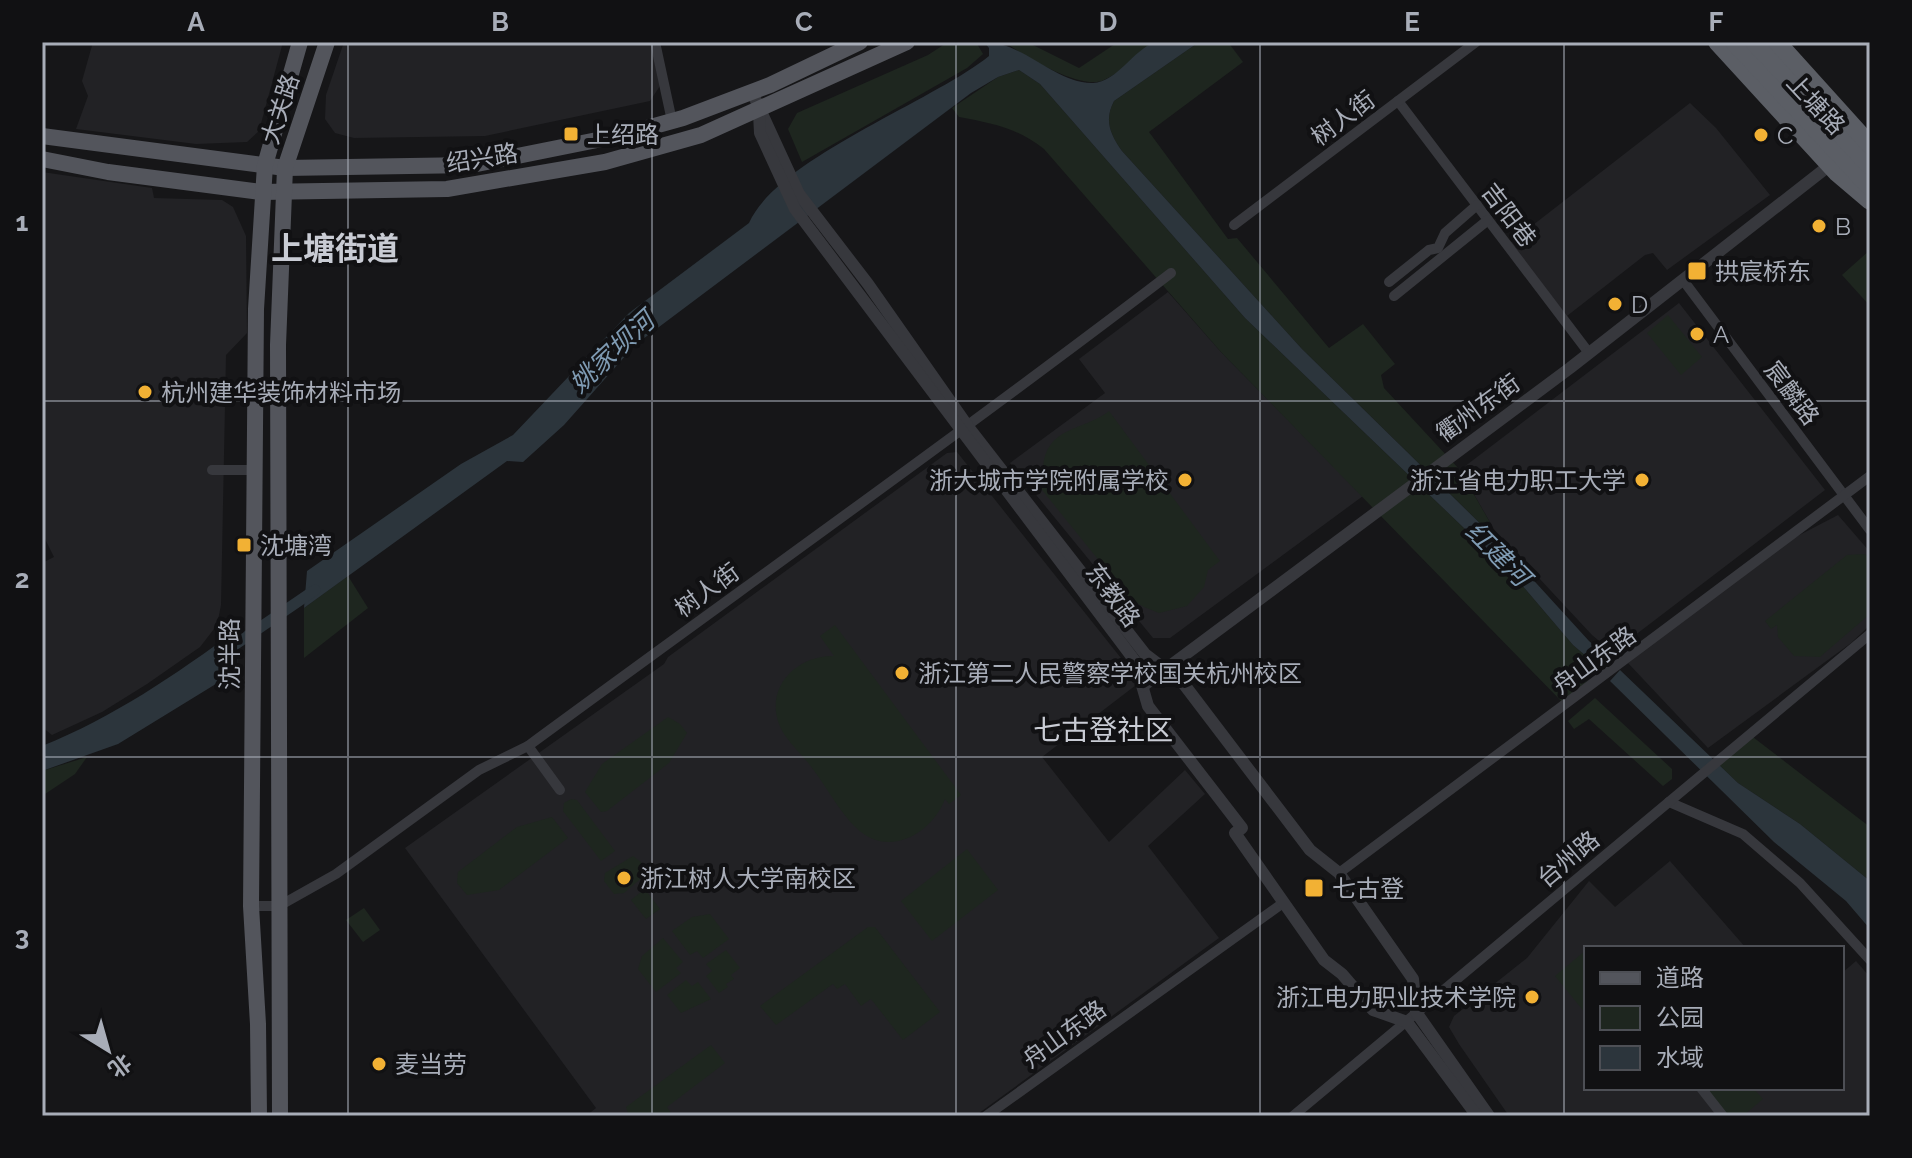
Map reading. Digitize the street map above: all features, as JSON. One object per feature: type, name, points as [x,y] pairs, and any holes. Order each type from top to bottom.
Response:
[{"type":"highway","points":[[1717,42],[1837,173],[1870,200]]},
{"type":"highway","points":[[1734,42],[1870,187]]},
{"type":"highway","points":[[1754,42],[1870,166]]},
{"type":"highway","points":[[1777,42],[1867,143]]},
{"type":"main road","name":"大关路","points":[[261,192],[265,165],[300,42]]},
{"type":"main road","name":"大关路","points":[[286,193],[285,168],[327,42]]},
{"type":"main road","name":"绍兴路","points":[[42,136],[285,168],[472,165],[622,135],[672,121],[752,92],[860,42]]},
{"type":"main road","name":"绍兴路","points":[[42,159],[108,172],[261,192],[447,189],[605,162],[701,135],[907,42]]},
{"type":"main road","name":"上塘路","points":[[1726,42],[1870,200]]},
{"type":"main road","name":"上塘路","points":[[1766,42],[1867,143]]},
{"type":"main road","name":"沈半路","points":[[259,1116],[258,1024],[251,906],[256,309],[261,192]]},
{"type":"main road","name":"沈半路","points":[[280,1116],[278,345],[286,193]]},
{"type":"street","points":[[655,42],[672,121]]},
{"type":"street","name":"树人街","points":[[1234,225],[1476,42]]},
{"type":"street","name":"东教路","points":[[752,92],[765,131],[830,246],[868,284],[965,430],[1135,661],[1148,706],[1242,828],[1235,833],[1324,960],[1342,974],[1373,1010],[1412,1017],[1489,1116]]},
{"type":"street","name":"吉阳巷","points":[[1398,101],[1589,353]]},
{"type":"street","points":[[1836,161],[1867,143]]},
{"type":"street","name":"衢州东街","points":[[1143,686],[1589,353],[1836,161]]},
{"type":"street","points":[[1389,282],[1443,243],[1445,233],[1477,205]]},
{"type":"street","points":[[1394,296],[1488,220]]},
{"type":"street","name":"树人街","points":[[251,906],[279,906],[336,874],[479,770],[528,746],[817,533],[965,430],[1171,273]]},
{"type":"street","name":"宸麟路","points":[[1683,280],[1870,530]]},
{"type":"street","name":"东教路","points":[[965,430],[1145,654],[1183,683],[1310,850],[1339,873],[1413,979],[1412,1017],[1477,1116]]},
{"type":"street","points":[[212,470],[254,470]]},
{"type":"street","name":"舟山东路","points":[[1339,873],[1870,476]]},
{"type":"street","name":"台州路","points":[[1293,1116],[1870,634]]},
{"type":"street","points":[[528,746],[560,790]]},
{"type":"street","points":[[1669,802],[1743,834],[1800,883],[1870,960]]},
{"type":"street","name":"舟山东路","points":[[986,1116],[1283,903]]},
{"type":"street","points":[[1703,1090],[1723,1116]]},
{"type":"shaded area","points":[[93,42],[283,42],[259,131],[247,142],[196,144],[76,129],[88,96],[82,81]]},
{"type":"shaded area","points":[[344,42],[651,42],[660,86],[650,101],[485,136],[354,138],[335,133],[325,119],[326,95]]},
{"type":"shaded area","points":[[1690,103],[1716,128],[1770,195],[1667,270],[1653,253],[1645,255],[1567,316],[1510,243]]},
{"type":"shaded area","points":[[42,172],[152,188],[154,198],[222,200],[233,207],[246,236],[247,333],[226,355],[221,605],[217,625],[200,647],[147,684],[102,712],[52,735],[42,727],[42,563],[54,557],[42,533]]},
{"type":"shaded area","name":"浙大城市学院附属学校","points":[[1168,292],[1221,352],[1363,496],[1170,638],[1153,638],[1010,463],[1105,393],[1079,359]]},
{"type":"shaded area","name":"浙江省电力职工大学","points":[[1679,303],[1825,490],[1634,636],[1616,655],[1592,635],[1495,531],[1460,470]]},
{"type":"shaded area","name":"浙江树人大学南校区","points":[[957,452],[1140,682],[1042,757],[1109,842],[1185,770],[1205,794],[1148,846],[1219,938],[975,1116],[586,1116],[596,1108],[405,848],[664,664],[668,657],[947,453]]},
{"type":"shaded area","points":[[1838,515],[1870,552],[1870,625],[1851,643],[1708,748],[1628,663],[1769,551]]},
{"type":"shaded area","name":"浙江电力职业技术学院","points":[[1670,861],[1744,946],[1584,946],[1584,1090],[1844,1090],[1844,971],[1856,961],[1870,977],[1870,1116],[1509,1116],[1449,1027],[1454,1016],[1527,958],[1589,881],[1615,907]]},
{"type":"green space","points":[[948,42],[976,42],[983,54],[967,68],[802,162],[788,129],[797,113],[928,55]]},
{"type":"green space","points":[[1005,42],[1027,42],[1079,68],[1118,42],[1155,42],[1117,72],[1094,82],[1068,77]]},
{"type":"green space","points":[[1199,42],[1228,42],[1243,62],[1149,132],[1228,239],[1237,238],[1329,348],[1363,324],[1395,364],[1381,375],[1384,388],[1460,470],[1492,526],[1489,532],[1302,349],[1118,145],[1109,121],[1114,101]]},
{"type":"green space","points":[[1019,70],[1040,84],[1245,318],[1515,577],[1573,645],[1600,668],[1564,704],[1221,352],[1044,149],[1004,127],[959,117],[952,108],[998,77]]},
{"type":"green space","points":[[1870,250],[1870,306],[1842,275]]},
{"type":"green space","points":[[1668,315],[1702,357],[1681,375],[1647,333]]},
{"type":"green space","points":[[1109,411],[1220,561],[1208,570],[1204,587],[1187,606],[1159,613],[1130,599],[1034,480],[1043,473],[1045,458],[1057,438]]},
{"type":"green space","points":[[1847,555],[1870,556],[1870,614],[1820,657],[1794,656],[1778,637],[1777,625],[1771,629],[1765,621]]},
{"type":"green space","points":[[348,576],[368,608],[304,658],[304,608]]},
{"type":"green space","points":[[835,625],[961,795],[949,804],[945,799],[922,830],[898,841],[873,839],[854,826],[779,724],[776,710],[781,686],[797,667],[821,657],[834,656],[820,636]]},
{"type":"green space","points":[[1595,698],[1672,769],[1672,779],[1663,786],[1589,719],[1574,729],[1568,721]]},
{"type":"green space","points":[[668,717],[687,733],[669,763],[607,811],[601,812],[585,792],[602,764]]},
{"type":"green space","points":[[1749,734],[1870,827],[1870,881],[1800,824],[1738,783],[1716,762]]},
{"type":"green space","points":[[87,757],[75,774],[42,796],[42,771]]},
{"type":"green space","points":[[577,800],[615,851],[601,861],[563,811],[564,803]]},
{"type":"green space","points":[[552,817],[568,838],[499,890],[467,895],[457,883],[458,872],[517,827]]},
{"type":"green space","points":[[967,849],[998,890],[932,941],[901,901]]},
{"type":"green space","points":[[633,856],[641,862],[644,876],[624,893],[614,894],[604,881],[605,873]]},
{"type":"green space","points":[[645,889],[660,909],[646,919],[631,900]]},
{"type":"green space","points":[[364,908],[380,930],[363,942],[346,920]]},
{"type":"green space","points":[[710,914],[729,939],[703,958],[697,951],[690,955],[672,931],[692,917]]},
{"type":"green space","points":[[868,927],[875,927],[940,1012],[903,1040],[871,999],[861,1006],[845,984],[837,989],[833,984],[776,1025],[760,1006]]},
{"type":"green space","points":[[663,938],[683,962],[676,968],[681,973],[656,992],[638,969],[642,956]]},
{"type":"green space","points":[[726,950],[740,968],[731,975],[734,979],[726,984],[728,987],[719,993],[706,976],[712,971],[706,964]]},
{"type":"green space","points":[[1584,952],[1584,1012],[1555,976]]},
{"type":"green space","points":[[686,980],[692,986],[698,982],[711,999],[681,1013],[667,995]]},
{"type":"green space","points":[[711,1045],[725,1063],[667,1107],[673,1116],[629,1116],[626,1107]]},
{"type":"green space","points":[[1707,1090],[1755,1090],[1763,1099],[1743,1116],[1728,1116]]},
{"type":"water","name":"红建河","points":[[984,42],[1013,49],[1079,82],[1093,83],[1110,77],[1155,42],[1199,42],[1114,101],[1109,121],[1118,145],[1302,349],[1496,539],[1589,641],[1610,659],[1600,668],[1573,645],[1515,577],[1245,318],[1040,84],[1019,70],[998,77],[971,93],[635,345],[564,425],[523,462],[507,461],[304,608],[307,571],[461,464],[513,435],[629,313],[749,223],[765,199],[791,176],[858,132],[964,74],[989,56],[989,48]]},
{"type":"water","points":[[238,629],[237,671],[118,744],[42,771],[42,746],[69,735],[143,694]]},
{"type":"water","points":[[1620,670],[1738,783],[1800,824],[1870,881],[1870,929],[1846,901],[1774,842],[1610,681]]},
{"type":"waterway","name":"姚家坝河","points":[[227,650],[315,590]]},
{"type":"place","name":"上绍路","points":[[571,134]]},
{"type":"place","name":"C","points":[[1761,135]]},
{"type":"place","name":"B","points":[[1819,226]]},
{"type":"place","name":"拱宸桥东","points":[[1697,271]]},
{"type":"place","name":"D","points":[[1615,304]]},
{"type":"place","name":"A","points":[[1697,334]]},
{"type":"place","name":"杭州建华装饰材料市场","points":[[145,392]]},
{"type":"place","name":"浙大城市学院附属学校","points":[[1185,480]]},
{"type":"place","name":"浙江省电力职工大学","points":[[1642,480]]},
{"type":"place","name":"沈塘湾","points":[[244,545]]},
{"type":"place","name":"浙江第二人民警察学校国关杭州校区","points":[[902,673]]},
{"type":"place","name":"浙江树人大学南校区","points":[[624,878]]},
{"type":"place","name":"七古登","points":[[1314,888]]},
{"type":"place","name":"浙江电力职业技术学院","points":[[1532,997]]},
{"type":"place","name":"麦当劳","points":[[379,1064]]},
{"type":"district","name":"上塘街道","points":[[335,248]]},
{"type":"district","name":"七古登社区","points":[[1103,730]]}]
